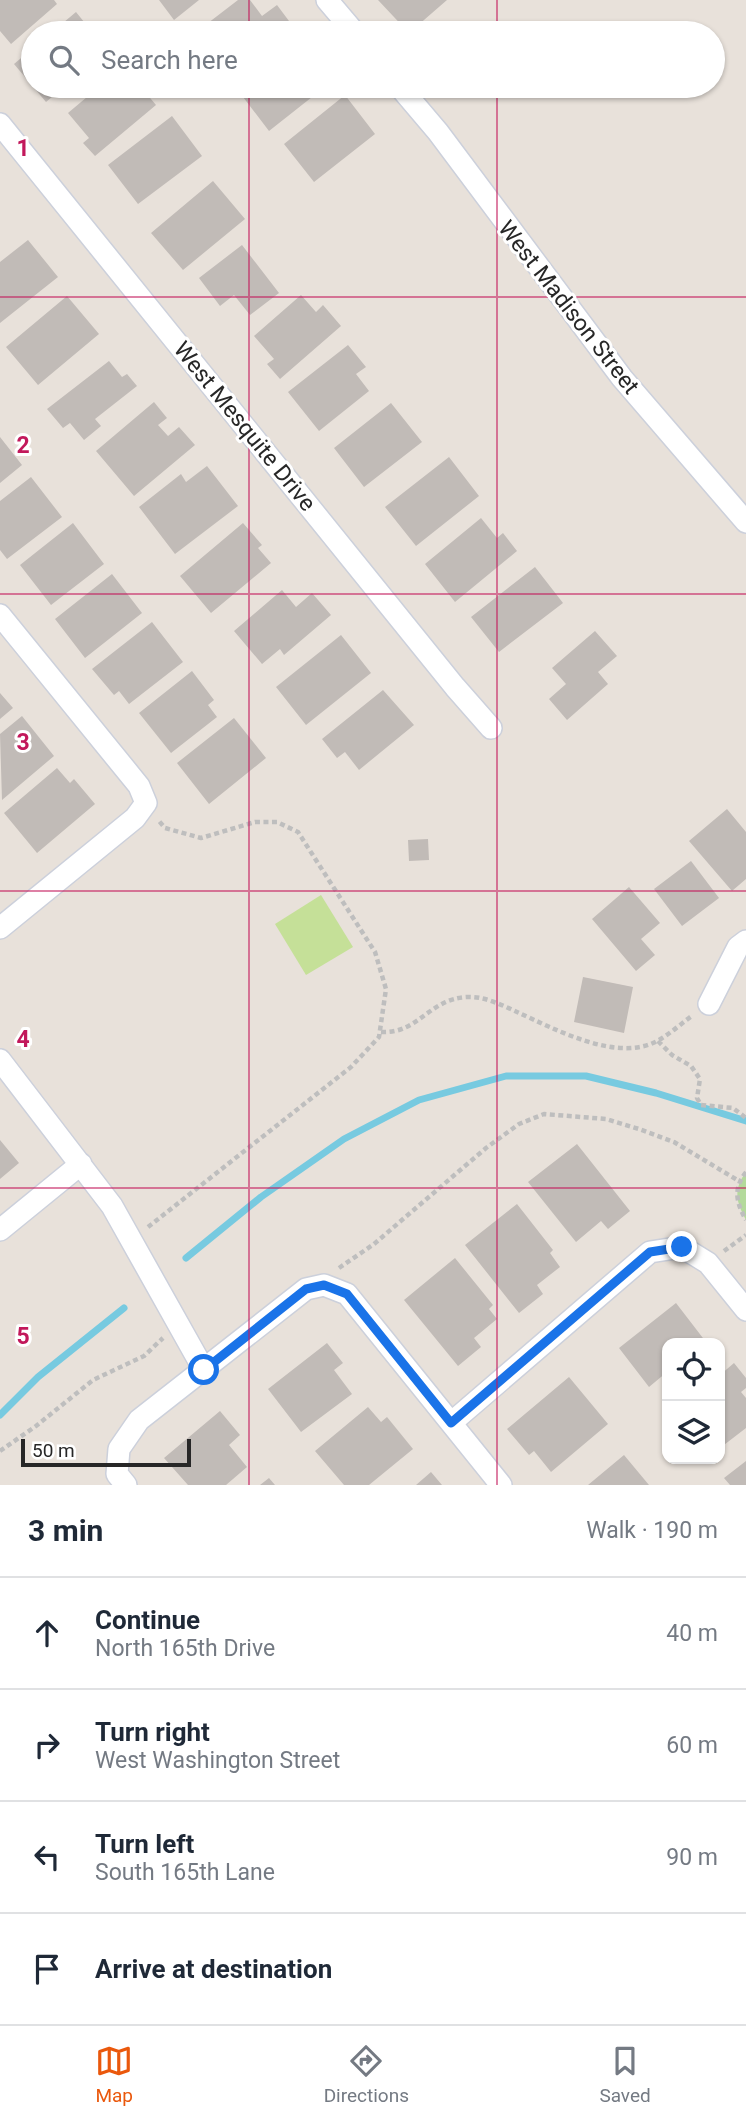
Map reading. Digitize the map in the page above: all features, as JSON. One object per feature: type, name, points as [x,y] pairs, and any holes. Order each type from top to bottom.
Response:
[{"type":"street","points":[[327,0],[345,21]]},
{"type":"street","name":"West Madison Street","points":[[409,98],[438,132],[622,377],[746,522]]},
{"type":"street","name":"West Mesquite Drive","points":[[0,124],[491,728]]},
{"type":"street","points":[[0,615],[139,786],[146,803],[135,818],[0,928]]},
{"type":"street","points":[[709,1003],[738,947],[746,941]]},
{"type":"street","points":[[0,1060],[112,1206],[204,1370]]},
{"type":"street","points":[[0,1230],[81,1164]]},
{"type":"street","points":[[451,1423],[650,1252],[682,1247],[708,1263],[746,1310]]},
{"type":"street","points":[[126,1485],[117,1474],[119,1449],[139,1420],[306,1289],[324,1285],[347,1294],[500,1485]]},
{"type":"path","points":[[130,1239],[162,1218],[351,1067],[381,1032],[386,989],[375,952],[298,832],[277,822],[255,822],[201,838],[165,828],[146,803]]},
{"type":"path","points":[[381,1032],[400,1031],[411,1026],[439,1004],[469,996],[496,1002],[562,1032],[610,1048],[636,1048],[658,1041],[709,1003]]},
{"type":"path","points":[[658,1041],[672,1055],[691,1066],[700,1079],[697,1098],[701,1105],[733,1108],[746,1118]]},
{"type":"path","points":[[324,1285],[344,1263],[374,1244],[486,1148],[519,1124],[544,1114],[606,1119],[639,1129],[674,1142],[739,1181]]},
{"type":"path","points":[[746,1172],[739,1181],[736,1192],[738,1206],[746,1220]]},
{"type":"path","points":[[0,1451],[93,1380],[144,1356],[160,1343],[175,1320]]},
{"type":"green space","points":[[321,895],[353,947],[306,975],[275,924]]},
{"type":"green space","points":[[746,1172],[746,1220],[737,1196],[739,1184]]},
{"type":"building","points":[[0,0],[54,0],[57,4],[37,21],[21,21],[21,35],[11,44],[0,31]]},
{"type":"building","points":[[159,0],[199,0],[174,20]]},
{"type":"building","points":[[238,0],[250,0],[262,16],[277,5],[289,21],[211,21]]},
{"type":"building","points":[[378,0],[447,0],[423,21],[398,21]]},
{"type":"building","points":[[76,12],[83,21],[65,21]]},
{"type":"building","points":[[21,58],[21,72],[14,64]]},
{"type":"building","points":[[86,98],[150,98],[156,105],[95,156],[83,143],[89,138],[68,113]]},
{"type":"building","points":[[244,98],[311,98],[269,131]]},
{"type":"building","points":[[341,98],[347,98],[375,134],[314,182],[284,144]]},
{"type":"building","points":[[172,116],[202,156],[138,204],[108,165]]},
{"type":"building","points":[[213,181],[245,219],[183,270],[151,233]]},
{"type":"building","points":[[28,240],[58,277],[0,323],[0,262]]},
{"type":"building","points":[[242,245],[279,293],[250,315],[234,295],[220,306],[199,278]]},
{"type":"building","points":[[301,295],[316,312],[323,305],[341,326],[280,379],[267,364],[274,359],[254,336]]},
{"type":"building","points":[[67,296],[99,334],[38,385],[6,347]]},
{"type":"building","points":[[348,345],[366,367],[356,374],[369,391],[319,431],[288,392]]},
{"type":"building","points":[[109,361],[122,377],[127,374],[137,386],[95,419],[101,426],[84,440],[70,423],[63,428],[47,409]]},
{"type":"building","points":[[154,402],[167,418],[158,425],[168,436],[179,427],[195,445],[134,496],[96,451]]},
{"type":"building","points":[[391,403],[422,442],[364,487],[334,448]]},
{"type":"building","points":[[0,437],[22,465],[0,483]]},
{"type":"building","points":[[449,457],[479,496],[416,546],[385,507]]},
{"type":"building","points":[[207,466],[238,506],[175,554],[139,507],[181,474],[186,482]]},
{"type":"building","points":[[31,477],[62,517],[7,559],[0,550],[0,501]]},
{"type":"building","points":[[481,518],[497,538],[503,533],[517,551],[455,602],[425,564]]},
{"type":"building","points":[[73,523],[104,564],[51,605],[20,565]]},
{"type":"building","points":[[243,523],[262,545],[258,548],[271,563],[211,613],[180,576]]},
{"type":"building","points":[[535,567],[563,603],[499,652],[471,617]]},
{"type":"building","points":[[112,574],[142,613],[85,658],[55,619]]},
{"type":"building","points":[[282,590],[296,607],[312,593],[331,615],[284,655],[280,649],[262,664],[234,631]]},
{"type":"building","points":[[152,622],[183,662],[129,704],[119,691],[114,695],[92,669]]},
{"type":"building","points":[[595,631],[617,656],[598,672],[608,684],[567,720],[549,699],[566,684],[552,668]]},
{"type":"building","points":[[341,635],[371,673],[306,725],[276,687]]},
{"type":"building","points":[[192,671],[214,700],[208,705],[217,717],[171,753],[139,713]]},
{"type":"building","points":[[383,690],[414,725],[359,770],[345,752],[337,758],[322,739]]},
{"type":"building","points":[[0,693],[13,708],[0,719]]},
{"type":"building","points":[[22,716],[54,756],[2,800],[0,734]]},
{"type":"building","points":[[234,718],[266,758],[209,804],[177,763]]},
{"type":"building","points":[[57,768],[70,783],[74,779],[95,804],[37,853],[4,813]]},
{"type":"building","points":[[727,809],[746,832],[746,879],[732,891],[689,841]]},
{"type":"building","points":[[428,839],[429,860],[409,861],[408,840]]},
{"type":"building","points":[[691,861],[719,898],[682,926],[654,889]]},
{"type":"building","points":[[629,887],[660,923],[641,939],[655,955],[636,971],[592,919]]},
{"type":"building","points":[[583,977],[633,987],[624,1033],[574,1022]]},
{"type":"building","points":[[0,1140],[19,1163],[0,1179]]},
{"type":"building","points":[[577,1144],[630,1211],[608,1229],[601,1221],[576,1242],[528,1182]]},
{"type":"building","points":[[517,1204],[553,1250],[550,1253],[560,1267],[537,1285],[543,1294],[519,1313],[465,1245]]},
{"type":"building","points":[[455,1258],[493,1305],[489,1309],[497,1319],[474,1338],[481,1347],[458,1366],[404,1300]]},
{"type":"building","points":[[676,1303],[703,1338],[662,1338],[662,1376],[649,1387],[619,1348]]},
{"type":"building","points":[[327,1343],[343,1363],[334,1370],[352,1394],[301,1432],[268,1389]]},
{"type":"building","points":[[734,1363],[746,1378],[746,1388],[741,1392],[746,1398],[746,1428],[725,1444],[725,1401],[725,1371]]},
{"type":"building","points":[[569,1377],[608,1424],[551,1472],[534,1451],[529,1455],[507,1429]]},
{"type":"building","points":[[368,1407],[381,1422],[387,1417],[413,1449],[369,1485],[344,1485],[315,1451]]},
{"type":"building","points":[[220,1411],[240,1435],[229,1445],[247,1467],[226,1485],[188,1485],[164,1458]]},
{"type":"building","points":[[624,1455],[649,1485],[588,1485]]},
{"type":"building","points":[[746,1461],[746,1485],[730,1485],[724,1478]]},
{"type":"building","points":[[431,1472],[442,1485],[416,1485]]},
{"type":"building","points":[[269,1478],[275,1485],[260,1485]]},
{"type":"waterway","points":[[186,1258],[261,1197],[344,1139],[419,1100],[506,1076],[586,1076],[656,1093],[746,1121]]},
{"type":"waterway","points":[[0,1415],[38,1377],[124,1308]]},
{"type":"route","points":[[204,1370],[306,1289],[324,1285],[347,1294],[451,1423],[650,1252],[682,1247]]}]
